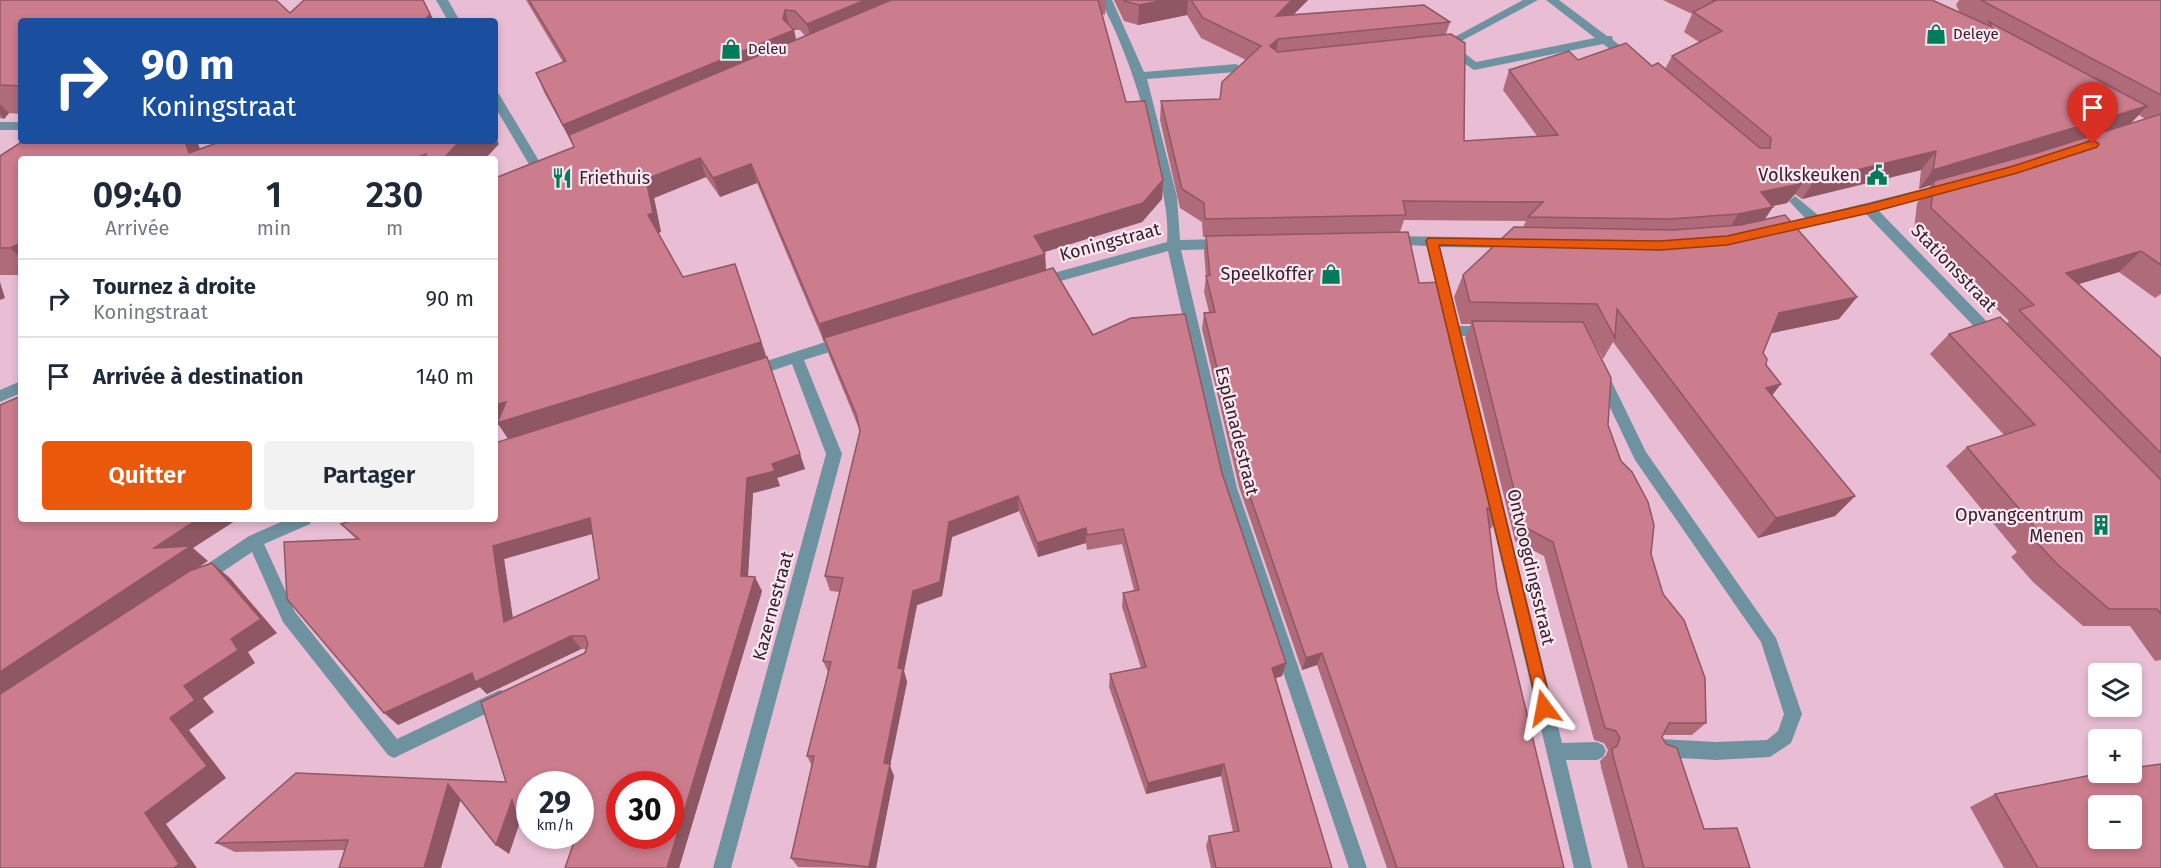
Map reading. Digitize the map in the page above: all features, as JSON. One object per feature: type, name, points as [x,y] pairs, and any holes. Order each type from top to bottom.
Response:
[{"type":"street","points":[[442,0],[452,18]]},
{"type":"street","name":"Esplanadestraat","points":[[1106,0],[1120,25],[1152,110],[1176,222],[1173,245],[1229,488],[1358,868]]},
{"type":"street","points":[[1425,49],[1448,46],[1532,0]]},
{"type":"street","points":[[1552,0],[1608,39],[1645,70]]},
{"type":"street","points":[[1448,46],[1474,66],[1608,39]]},
{"type":"street","points":[[1141,76],[1236,68]]},
{"type":"street","points":[[498,102],[536,166]]},
{"type":"street","points":[[0,126],[18,126]]},
{"type":"street","points":[[1760,233],[1958,185]]},
{"type":"street","points":[[1795,201],[1816,221]]},
{"type":"street","name":"Stationsstraat","points":[[1869,208],[2003,347]]},
{"type":"street","name":"Ontvoogdingsstraat","points":[[1432,241],[1456,331],[1582,868]]},
{"type":"street","points":[[1373,242],[1536,244]]},
{"type":"street","name":"Koningstraat","points":[[1021,288],[1173,245],[1243,244]]},
{"type":"street","points":[[1456,331],[1501,331]]},
{"type":"street","points":[[740,375],[864,336]]},
{"type":"street","name":"Kazernestraat","points":[[722,868],[834,454],[796,357]]},
{"type":"street","points":[[1595,363],[1640,456],[1768,638],[1793,714],[1785,737],[1770,748],[1716,751],[1660,748]]},
{"type":"street","points":[[0,396],[18,388]]},
{"type":"street","points":[[189,585],[255,541],[297,522]]},
{"type":"street","points":[[255,541],[289,618],[394,749],[513,692]]},
{"type":"street","points":[[1555,752],[1596,751]]},
{"type":"building","points":[[0,0],[276,0],[290,13],[304,0],[423,0],[430,14],[427,18],[18,18],[18,86],[0,85]]},
{"type":"building","points":[[529,0],[865,0],[807,24],[795,11],[785,10],[783,19],[794,30],[563,125],[536,73],[566,61]]},
{"type":"building","points":[[891,0],[1098,0],[1126,102],[1145,101],[1163,180],[1143,203],[1034,236],[1045,254],[819,324],[751,164],[713,178],[700,158],[646,179],[653,213],[648,215],[683,277],[735,264],[761,342],[498,423],[506,402],[498,404],[498,177],[574,147],[569,135]]},
{"type":"building","points":[[1124,0],[1165,0],[1139,5]]},
{"type":"building","points":[[1191,0],[1292,0],[1276,16],[1424,5],[1450,22],[1278,39],[1270,46],[1278,52],[1451,34],[1465,43],[1464,141],[1558,135],[1509,70],[1569,51],[1578,60],[1626,43],[1652,66],[1658,63],[1760,148],[1770,148],[1771,138],[1672,56],[1722,31],[1693,12],[1715,1],[1712,0],[1932,0],[1992,27],[1989,22],[2147,106],[1933,170],[1936,151],[1815,180],[1808,175],[1800,184],[1761,192],[1773,207],[1738,214],[1670,219],[1528,217],[1543,202],[1403,201],[1406,215],[1205,219],[1204,203],[1182,189],[1161,101],[1220,99],[1222,82],[1261,46],[1203,18]]},
{"type":"building","points":[[1981,0],[2161,0],[2161,95]]},
{"type":"building","points":[[2161,114],[2161,265],[2141,251],[2066,273],[2161,358],[2161,453],[2019,310],[2034,305],[1931,208],[1934,181],[2036,153]]},
{"type":"building","points":[[18,144],[186,144],[189,153],[214,144],[457,144],[446,156],[426,156],[426,154],[421,156],[18,156],[18,244],[10,248],[0,248],[0,156]]},
{"type":"building","points":[[1785,215],[1857,297],[1779,313],[1763,353],[1767,359],[1766,365],[1781,384],[1766,388],[1855,496],[1776,518],[1617,309],[1615,338],[1597,304],[1470,302],[1463,275],[1514,227],[1673,230],[1741,225]]},
{"type":"building","points":[[1408,232],[1419,283],[1443,282],[1499,514],[1487,508],[1497,590],[1564,868],[1397,868],[1322,653],[1306,658],[1242,473],[1204,313],[1215,312],[1206,276],[1210,275],[1206,236]]},
{"type":"building","points":[[1053,268],[1093,335],[1131,318],[1185,314],[1222,473],[1286,663],[1272,668],[1332,868],[1216,868],[1209,836],[1239,831],[1224,764],[1148,783],[1110,674],[1146,667],[1123,593],[1139,590],[1123,529],[1087,535],[1086,528],[1037,543],[1018,496],[949,522],[940,582],[913,591],[898,668],[903,669],[884,763],[890,764],[869,867],[791,858],[814,756],[807,756],[831,662],[823,661],[843,578],[825,576],[860,431],[856,414],[824,338]]},
{"type":"building","points":[[2000,317],[2161,480],[2161,614],[2157,609],[2109,609],[2057,564],[2034,539],[2042,536],[1967,447],[2035,425],[1949,334]]},
{"type":"building","points":[[1472,321],[1583,322],[1611,378],[1608,425],[1621,461],[1632,472],[1648,502],[1654,525],[1651,554],[1663,594],[1684,620],[1705,678],[1706,723],[1669,723],[1662,737],[1666,744],[1677,748],[1704,829],[1737,828],[1750,868],[1644,868],[1613,756],[1612,749],[1617,746],[1620,738],[1616,731],[1605,728],[1553,542],[1523,526]]},
{"type":"building","points":[[767,357],[800,454],[772,464],[775,471],[747,478],[741,576],[755,577],[684,812],[684,771],[606,771],[606,849],[673,849],[667,868],[565,868],[572,849],[594,849],[594,771],[516,771],[516,810],[512,800],[496,845],[448,784],[424,868],[339,868],[348,840],[216,843],[296,773],[506,782],[481,702],[585,653],[588,644],[585,636],[571,636],[475,682],[472,673],[384,713],[287,599],[284,542],[359,539],[341,524],[347,522],[498,522],[498,442]],"holes":[[[590,518],[599,579],[504,622],[493,546]]]},
{"type":"building","points":[[18,397],[18,522],[193,522],[154,548],[191,546],[0,672],[0,405]]},
{"type":"building","points":[[212,563],[261,619],[231,639],[238,650],[184,686],[195,700],[170,718],[207,766],[145,813],[179,864],[174,868],[0,868],[0,694],[194,568],[192,570]]},
{"type":"building","points":[[2161,764],[2161,868],[2038,868],[1995,794],[2088,776],[2088,783],[2142,783],[2142,767]]},
{"type":"place","name":"Deleye","points":[[1936,34]]},
{"type":"place","name":"Deleu","points":[[731,49]]},
{"type":"place","name":"Volkskeuken","points":[[1877,175]]},
{"type":"place","name":"Friethuis","points":[[562,178]]},
{"type":"place","name":"Speelkoffer","points":[[1331,274]]},
{"type":"place","name":"Opvangcentrum Menen","points":[[2101,525]]},
{"type":"route","points":[[1544,708],[1456,331],[1432,241],[1660,245],[1727,240],[1869,208],[2013,170],[2093,144]]}]
